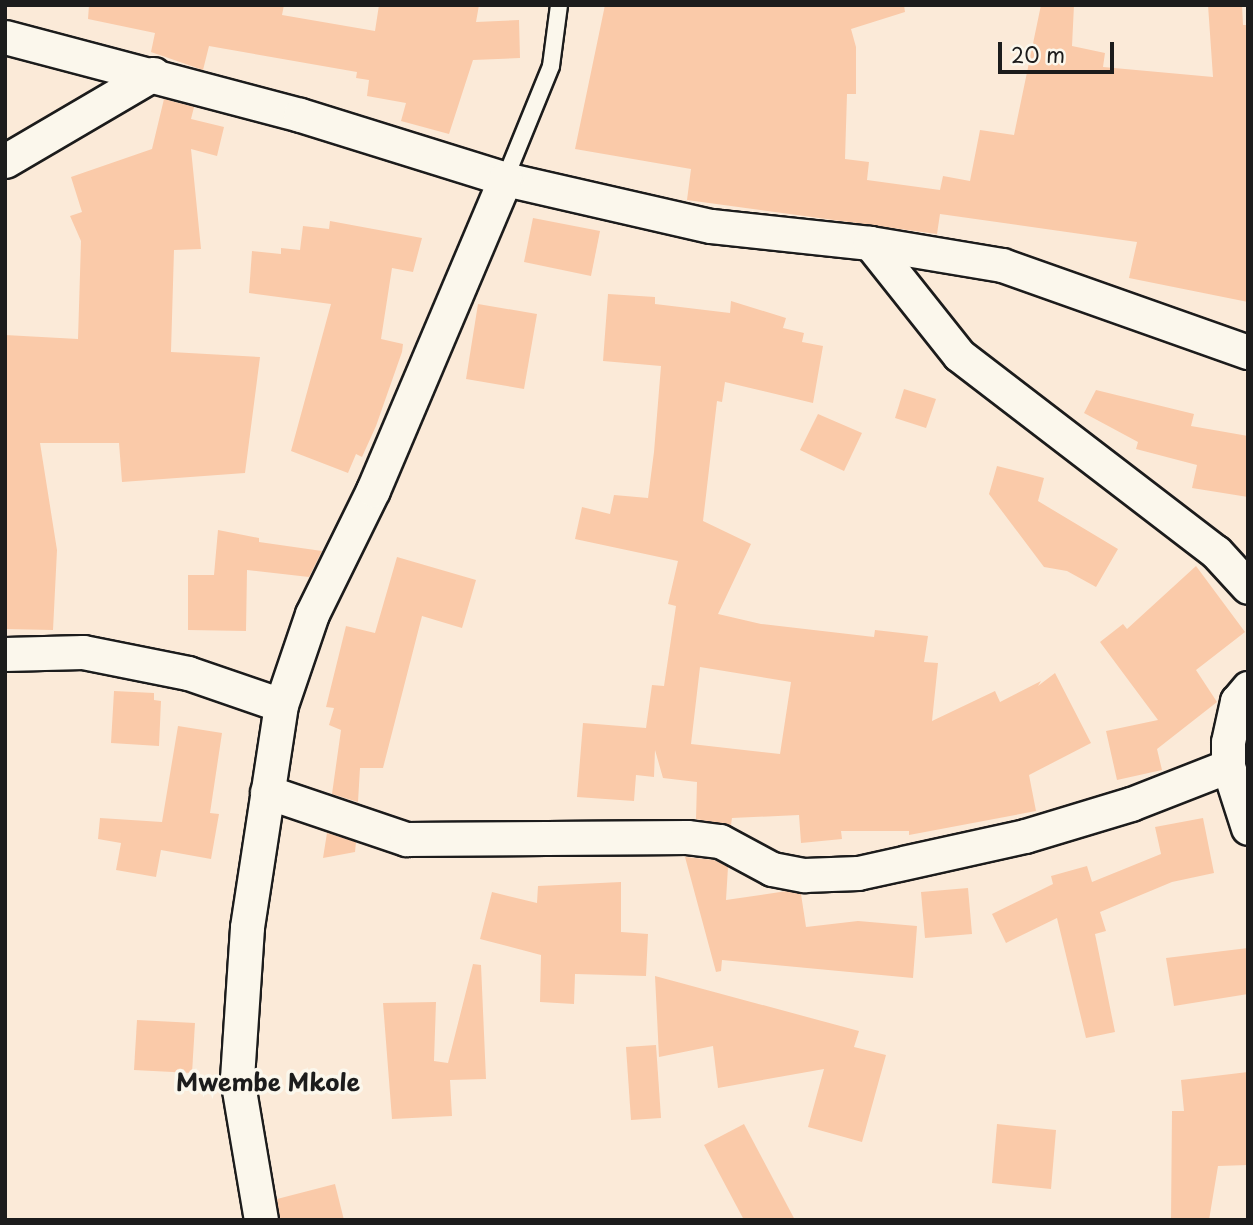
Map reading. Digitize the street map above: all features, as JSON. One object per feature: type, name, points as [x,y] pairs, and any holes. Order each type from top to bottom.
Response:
[{"type":"street","points":[[5,37],[153,74],[505,179],[711,226],[870,243],[1002,265],[1248,352]]},
{"type":"street","points":[[5,161],[153,74]]},
{"type":"street","points":[[261,1220],[237,1078],[247,927],[282,705],[312,614],[373,490],[505,179]]},
{"type":"street","points":[[870,243],[959,355],[1216,552],[1248,587]]},
{"type":"street","points":[[5,654],[83,652],[188,673],[282,705]]},
{"type":"street","points":[[1248,688],[1237,701],[1228,742],[1228,766],[1248,828]]},
{"type":"street","points":[[267,792],[406,839],[687,837],[720,841],[772,869],[804,875],[858,873],[1025,836],[1131,804],[1228,766]]},
{"type":"lane","points":[[505,179],[551,66],[559,5]]},
{"type":"building","points":[[89,5],[284,5],[282,15],[375,31],[379,5],[479,5],[476,22],[519,20],[520,58],[473,60],[449,134],[401,121],[406,103],[367,96],[369,80],[356,78],[357,72],[209,46],[203,70],[151,52],[155,33],[88,19]]},
{"type":"building","points":[[605,5],[904,5],[905,12],[851,29],[856,47],[856,94],[847,94],[845,159],[869,162],[867,180],[940,190],[943,176],[970,181],[980,130],[1014,135],[1041,5],[1074,5],[1072,46],[1105,53],[1103,67],[1213,77],[1208,5],[1242,5],[1243,25],[1248,25],[1248,302],[1129,278],[1137,242],[940,214],[937,234],[687,200],[691,169],[575,149]]},
{"type":"building","points":[[164,99],[194,107],[191,119],[224,127],[217,156],[191,149],[201,249],[174,250],[171,352],[260,357],[245,473],[122,482],[119,443],[40,443],[57,550],[53,630],[5,629],[5,335],[78,339],[81,241],[70,216],[82,212],[71,177],[152,149]]},
{"type":"building","points":[[533,218],[600,231],[591,276],[524,262]]},
{"type":"building","points":[[330,221],[422,238],[413,272],[392,268],[381,339],[403,344],[402,352],[376,426],[362,457],[356,454],[348,473],[291,451],[331,304],[249,293],[252,251],[281,254],[281,248],[300,250],[303,226],[329,229]]},
{"type":"building","points":[[608,294],[655,297],[655,304],[730,313],[731,301],[786,318],[783,328],[804,333],[802,342],[823,346],[813,403],[725,382],[722,402],[717,401],[703,521],[751,544],[718,614],[761,624],[874,637],[875,630],[928,636],[924,662],[938,663],[932,721],[995,691],[1000,702],[1041,681],[1038,686],[1055,673],[1091,743],[1029,775],[1036,811],[909,835],[909,831],[841,831],[842,839],[801,843],[799,815],[732,818],[731,825],[696,819],[697,782],[663,778],[655,750],[654,777],[636,775],[634,801],[577,797],[583,723],[646,728],[652,685],[664,686],[676,606],[668,604],[678,561],[575,539],[582,507],[610,514],[614,495],[648,498],[661,366],[603,361]],"holes":[[[700,667],[791,682],[780,754],[691,744]]]},
{"type":"building","points":[[478,304],[537,314],[524,389],[466,379]]},
{"type":"building","points":[[904,389],[936,399],[926,428],[895,418]]},
{"type":"building","points":[[1096,390],[1194,414],[1191,426],[1248,436],[1248,497],[1192,488],[1197,465],[1136,449],[1138,442],[1084,413]]},
{"type":"building","points":[[818,414],[862,433],[844,471],[800,450]]},
{"type":"building","points":[[997,466],[1044,478],[1038,501],[1118,549],[1096,587],[1067,571],[1044,567],[989,494]]},
{"type":"building","points":[[218,530],[259,538],[259,542],[322,551],[309,577],[247,570],[246,631],[188,630],[188,575],[214,575]]},
{"type":"building","points":[[397,557],[476,580],[462,628],[422,616],[383,768],[360,768],[358,802],[332,794],[341,730],[329,725],[334,708],[326,707],[346,626],[375,633]]},
{"type":"building","points":[[1196,566],[1245,632],[1196,670],[1217,702],[1157,749],[1162,770],[1117,780],[1106,731],[1158,720],[1100,642],[1123,624],[1127,629]]},
{"type":"building","points":[[114,691],[154,693],[154,700],[161,701],[159,746],[111,743]]},
{"type":"building","points":[[178,726],[222,733],[210,813],[219,814],[211,859],[161,850],[156,877],[116,870],[121,843],[98,839],[100,818],[162,822]]},
{"type":"building","points":[[1203,818],[1214,873],[1172,882],[1100,912],[1106,931],[1095,934],[1115,1032],[1086,1038],[1057,918],[1006,943],[992,914],[1053,884],[1051,876],[1087,866],[1092,882],[1161,854],[1155,827]]},
{"type":"building","points":[[327,833],[356,842],[355,852],[323,858]]},
{"type":"building","points":[[685,857],[714,860],[728,867],[726,900],[787,891],[801,894],[806,927],[858,921],[917,926],[913,978],[722,960],[721,971],[716,972]]},
{"type":"building","points":[[621,882],[621,932],[648,934],[646,976],[575,974],[574,1004],[540,1002],[541,955],[480,939],[492,892],[537,903],[538,886]]},
{"type":"building","points":[[968,888],[972,934],[925,938],[921,892]]},
{"type":"building","points":[[1248,948],[1248,994],[1174,1006],[1166,958]]},
{"type":"building","points":[[473,964],[481,965],[486,1079],[450,1080],[452,1116],[392,1119],[383,1003],[436,1002],[434,1061],[448,1063]]},
{"type":"building","points":[[655,976],[859,1031],[854,1047],[886,1055],[862,1142],[808,1127],[824,1069],[718,1088],[713,1046],[659,1057]]},
{"type":"building","points":[[137,1020],[195,1023],[192,1073],[134,1070]]},
{"type":"building","points":[[656,1045],[661,1118],[631,1120],[626,1047]]},
{"type":"building","points":[[1248,1072],[1248,1165],[1218,1166],[1209,1220],[1171,1220],[1172,1111],[1184,1111],[1181,1080]]},
{"type":"building","points":[[744,1124],[795,1220],[744,1220],[704,1145]]},
{"type":"building","points":[[997,1124],[1056,1130],[1051,1189],[992,1183]]},
{"type":"building","points":[[335,1184],[344,1220],[280,1220],[277,1199]]},
{"type":"district","name":"Mwembe Mkole","points":[[268,1082]]}]
